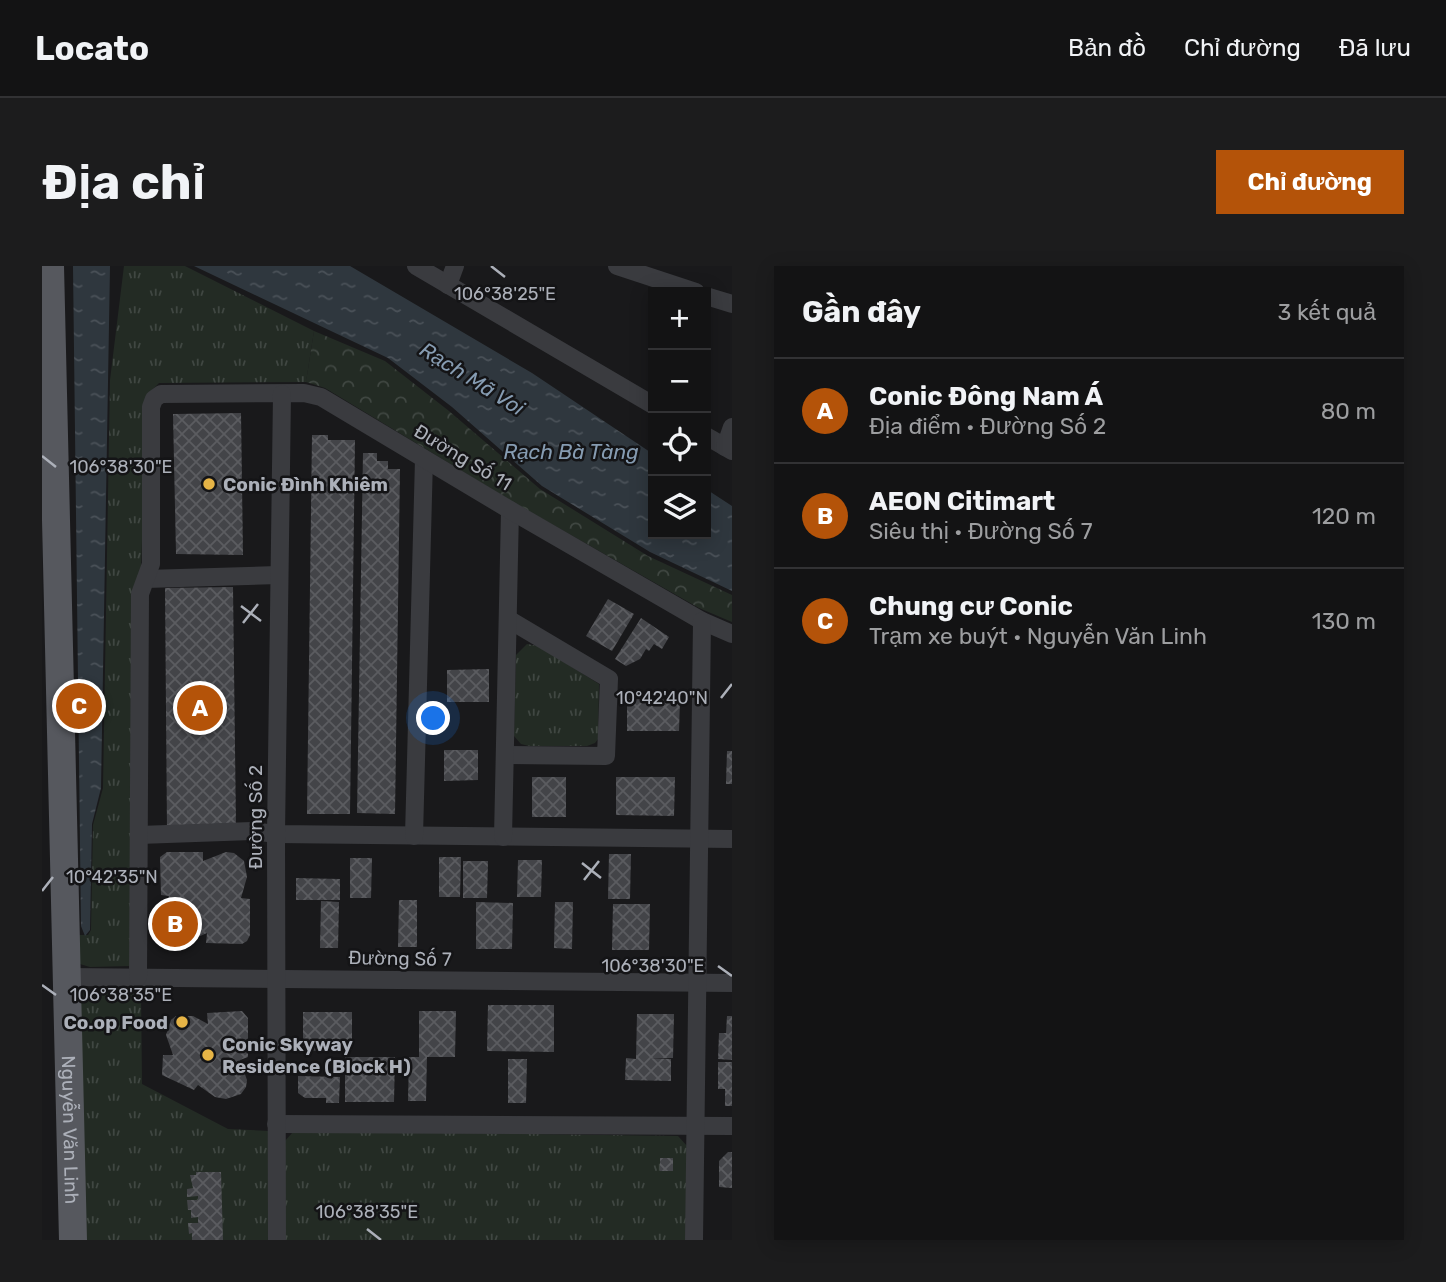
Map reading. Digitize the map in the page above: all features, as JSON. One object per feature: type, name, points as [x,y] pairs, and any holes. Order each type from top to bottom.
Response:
[{"type":"main road","name":"Nguyễn Văn Linh","points":[[50,274],[73,1240]]},
{"type":"street","points":[[416,266],[648,402]]},
{"type":"street","points":[[448,285],[455,266]]},
{"type":"street","points":[[617,266],[681,287]]},
{"type":"street","points":[[711,298],[732,304]]},
{"type":"street","name":"Đường Số 11","points":[[146,579],[150,564],[151,407],[154,399],[161,394],[304,393],[321,397],[702,621],[732,634]]},
{"type":"street","name":"Đường Số 2","points":[[276,1240],[276,834],[282,394]]},
{"type":"street","points":[[711,439],[728,449],[732,427]]},
{"type":"street","points":[[414,836],[424,459]]},
{"type":"street","points":[[503,837],[510,510]]},
{"type":"street","points":[[138,977],[140,594],[146,579],[278,575]]},
{"type":"street","points":[[505,755],[606,756],[609,679],[508,619]]},
{"type":"street","points":[[694,1240],[702,621]]},
{"type":"street","points":[[139,835],[252,831],[276,834],[732,839]]},
{"type":"street","name":"Đường Số 7","points":[[67,977],[732,982]]},
{"type":"street","points":[[276,1124],[732,1126]]},
{"type":"green space","points":[[124,266],[185,266],[314,331],[306,382],[159,383],[146,396],[130,966],[90,967],[80,964],[76,935],[88,935],[91,930],[93,825],[103,788],[110,380]]},
{"type":"green space","points":[[314,331],[385,361],[449,411],[540,489],[648,556],[732,595],[732,622],[699,608],[515,503],[325,388],[306,382]]},
{"type":"green space","points":[[527,644],[538,646],[599,684],[598,739],[595,743],[587,746],[529,746],[521,744],[514,736],[516,655]]},
{"type":"green space","points":[[86,991],[141,993],[142,1084],[228,1129],[269,1131],[270,1240],[81,1240],[80,994]]},
{"type":"green space","points":[[294,1131],[678,1136],[687,1146],[686,1240],[284,1240],[284,1142]]},
{"type":"water","points":[[73,266],[110,266],[101,788],[92,824],[90,930],[85,936],[81,926]]},
{"type":"water","name":"Rạch Bà Tàng","points":[[194,266],[350,266],[532,373],[648,451],[648,539],[711,539],[711,492],[732,506],[732,591],[650,552],[542,486],[452,407],[388,358]]},
{"type":"building","name":"Conic Đình Khiêm","points":[[241,413],[243,555],[176,554],[173,414]]},
{"type":"building","points":[[312,435],[328,435],[328,440],[355,440],[350,814],[307,814]]},
{"type":"building","points":[[363,453],[377,453],[377,461],[388,461],[388,469],[400,469],[395,814],[357,813]]},
{"type":"building","points":[[233,587],[236,827],[167,829],[165,588]]},
{"type":"building","points":[[608,599],[634,614],[612,651],[586,636]]},
{"type":"building","points":[[641,618],[669,637],[662,649],[654,644],[649,651],[646,649],[640,659],[626,666],[615,659]]},
{"type":"building","points":[[489,669],[489,702],[447,702],[447,670]]},
{"type":"building","points":[[627,699],[680,700],[679,731],[627,731]]},
{"type":"building","points":[[444,750],[478,750],[478,780],[444,781]]},
{"type":"building","points":[[727,751],[732,751],[732,784],[726,784]]},
{"type":"building","points":[[532,777],[566,777],[566,817],[532,817]]},
{"type":"building","points":[[616,777],[675,777],[674,816],[616,815]]},
{"type":"building","points":[[167,852],[203,852],[203,861],[226,852],[234,853],[244,861],[247,877],[241,898],[250,899],[250,935],[247,941],[242,944],[206,943],[207,933],[179,940],[166,933],[163,915],[169,896],[161,895],[160,857]]},
{"type":"building","points":[[609,854],[631,854],[630,899],[608,899]]},
{"type":"building","points":[[439,857],[461,857],[460,897],[439,897]]},
{"type":"building","points":[[350,858],[372,858],[371,898],[350,898]]},
{"type":"building","points":[[518,860],[542,860],[541,897],[517,897]]},
{"type":"building","points":[[463,861],[488,861],[487,898],[463,898]]},
{"type":"building","points":[[296,878],[340,879],[340,900],[296,900]]},
{"type":"building","points":[[399,900],[417,900],[417,947],[398,947]]},
{"type":"building","points":[[321,901],[339,902],[338,948],[320,948]]},
{"type":"building","points":[[476,902],[513,903],[512,949],[476,949]]},
{"type":"building","points":[[555,902],[573,902],[572,949],[554,948]]},
{"type":"building","points":[[613,904],[650,904],[649,950],[612,950]]},
{"type":"building","points":[[488,1005],[554,1005],[554,1052],[487,1051]]},
{"type":"building","name":"Conic Skyway Residence (Block H)","points":[[242,1011],[248,1018],[248,1057],[240,1060],[247,1080],[241,1094],[226,1099],[215,1097],[198,1085],[194,1090],[162,1075],[163,1055],[173,1055],[166,1035],[171,1020],[176,1016],[193,1016],[208,1024],[207,1013]]},
{"type":"building","points":[[419,1011],[456,1011],[455,1057],[427,1057],[426,1101],[408,1101],[409,1057],[419,1057]]},
{"type":"building","points":[[303,1012],[352,1012],[352,1050],[303,1051]]},
{"type":"building","points":[[637,1014],[674,1014],[673,1058],[649,1058],[671,1059],[671,1081],[625,1080],[626,1058],[636,1059]]},
{"type":"building","points":[[727,1016],[732,1016],[732,1060],[718,1059],[719,1033],[726,1033]]},
{"type":"building","points":[[345,1057],[395,1057],[394,1102],[345,1102]]},
{"type":"building","points":[[508,1059],[527,1059],[526,1103],[508,1103]]},
{"type":"building","points":[[718,1062],[732,1062],[732,1106],[725,1106],[725,1089],[718,1089]]},
{"type":"building","points":[[298,1076],[340,1077],[339,1103],[326,1103],[326,1098],[305,1098],[298,1093]]},
{"type":"building","points":[[728,1152],[732,1152],[732,1188],[719,1187],[719,1161]]},
{"type":"building","points":[[660,1158],[673,1158],[673,1171],[660,1171]]},
{"type":"building","points":[[196,1172],[221,1172],[223,1240],[192,1240],[192,1233],[189,1234],[188,1223],[198,1223],[198,1217],[191,1218],[187,1200],[198,1200],[198,1196],[187,1197],[187,1189],[193,1188],[190,1175],[196,1175]]},
{"type":"place","name":"Conic Đình Khiêm","points":[[209,484]]},
{"type":"place","name":"Chung cư Conic","points":[[79,706]]},
{"type":"place","name":"Conic Đông Nam Á","points":[[200,708]]},
{"type":"place","name":"AEON Citimart","points":[[175,924]]},
{"type":"place","name":"Co.op Food","points":[[182,1022]]},
{"type":"place","name":"Conic Skyway Residence (Block H)","points":[[208,1055]]},
{"type":"water label","name":"Rạch Mã Voi","points":[[472,379]]}]
